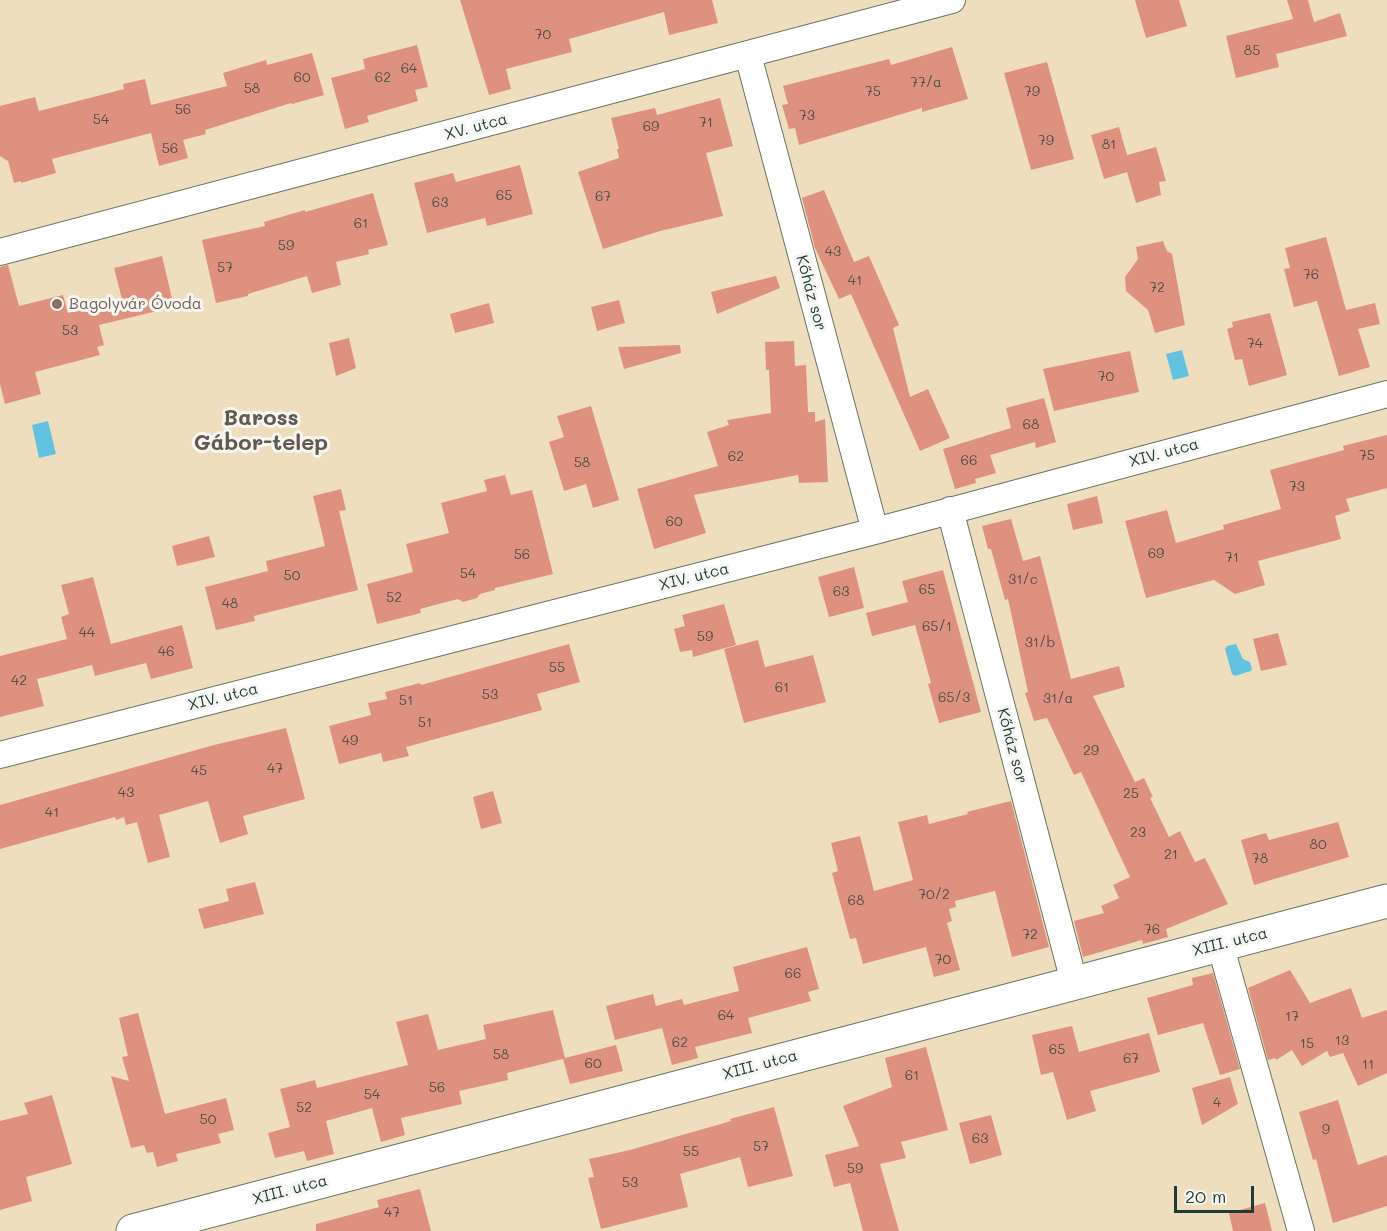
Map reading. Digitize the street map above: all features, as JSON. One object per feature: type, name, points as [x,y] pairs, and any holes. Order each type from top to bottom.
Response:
[{"type":"street","name":"XV. utca","points":[[0,252],[952,0]]},
{"type":"street","name":"Kőház sor","points":[[748,55],[875,531]]},
{"type":"street","name":"XIV. utca","points":[[0,755],[875,531],[1387,394]]},
{"type":"street","name":"Kőház sor","points":[[950,510],[1074,982]]},
{"type":"street","name":"XIII. utca","points":[[133,1231],[1074,982],[1387,902]]},
{"type":"street","points":[[1220,944],[1301,1231]]},
{"type":"water","points":[[1182,350],[1189,376],[1173,380],[1166,354]]},
{"type":"water","points":[[48,421],[56,454],[39,458],[32,425]]},
{"type":"water","points":[[1236,644],[1243,659],[1250,662],[1252,669],[1235,676],[1232,674],[1225,649],[1227,646]]},
{"type":"building","points":[[460,0],[712,0],[718,23],[669,35],[664,12],[569,39],[572,52],[506,69],[511,89],[489,95]]},
{"type":"building","points":[[1135,0],[1179,0],[1187,26],[1146,38]]},
{"type":"building","points":[[1287,0],[1308,0],[1314,22],[1340,13],[1347,36],[1276,54],[1279,67],[1236,78],[1226,36],[1293,19]]},
{"type":"building","points":[[417,45],[428,87],[415,90],[418,101],[367,116],[369,122],[345,129],[331,78],[365,69],[363,59]]},
{"type":"building","points":[[952,47],[968,99],[922,112],[922,108],[799,145],[795,128],[789,129],[782,105],[788,104],[783,86],[889,59],[891,65]]},
{"type":"building","points":[[312,53],[324,95],[205,130],[206,134],[183,140],[188,158],[159,166],[151,133],[52,159],[56,173],[14,183],[8,161],[0,156],[0,106],[35,97],[39,111],[124,89],[123,84],[145,79],[151,105],[227,86],[223,73],[266,60],[267,65]]},
{"type":"building","points":[[1047,62],[1074,159],[1031,170],[1004,73]]},
{"type":"building","points":[[720,98],[733,146],[706,153],[723,216],[660,231],[603,249],[578,172],[619,158],[611,118],[655,108],[657,115]]},
{"type":"building","points":[[1119,127],[1127,155],[1156,147],[1166,181],[1159,182],[1161,195],[1136,203],[1127,172],[1104,179],[1091,135]]},
{"type":"building","points":[[520,165],[533,214],[487,226],[485,218],[427,233],[414,183],[453,173],[456,182]]},
{"type":"building","points":[[824,190],[854,262],[869,256],[899,325],[893,328],[910,397],[928,389],[950,438],[920,451],[851,294],[839,299],[815,248],[802,198]]},
{"type":"building","points":[[373,193],[388,245],[368,250],[369,254],[336,262],[341,285],[312,293],[307,276],[248,294],[248,296],[216,303],[202,240],[265,226],[264,222]]},
{"type":"building","points":[[1326,237],[1346,310],[1375,303],[1380,324],[1358,329],[1370,367],[1339,376],[1317,301],[1294,307],[1284,269],[1290,268],[1285,248]]},
{"type":"building","points":[[1163,241],[1167,251],[1172,254],[1185,325],[1155,333],[1148,310],[1126,291],[1125,277],[1138,259],[1136,247]]},
{"type":"building","points":[[162,256],[174,307],[99,325],[104,345],[97,347],[100,355],[35,372],[41,394],[5,404],[0,384],[0,267],[8,265],[19,306],[63,295],[68,313],[122,299],[114,268]]},
{"type":"building","points":[[776,276],[780,288],[717,314],[711,292]]},
{"type":"building","points":[[619,300],[625,323],[597,331],[591,307]]},
{"type":"building","points":[[489,303],[494,323],[455,333],[450,314]]},
{"type":"building","points":[[1270,313],[1287,375],[1249,386],[1242,359],[1235,360],[1227,329],[1233,327],[1232,322]]},
{"type":"building","points":[[349,338],[356,368],[336,376],[329,343]]},
{"type":"building","points":[[794,341],[795,366],[806,365],[808,412],[815,412],[815,422],[825,419],[828,482],[799,483],[798,475],[694,495],[706,533],[654,549],[637,489],[718,466],[707,432],[729,425],[727,420],[771,413],[765,342]]},
{"type":"building","points":[[680,345],[681,353],[624,369],[618,347]]},
{"type":"building","points":[[1130,351],[1139,392],[1054,411],[1043,369]]},
{"type":"building","points":[[1044,398],[1056,442],[1036,448],[1035,442],[990,455],[996,473],[975,479],[976,483],[955,489],[943,449],[1011,428],[1006,408]]},
{"type":"building","points":[[591,406],[619,500],[593,508],[586,484],[564,491],[549,442],[564,437],[557,416]]},
{"type":"building","points":[[1387,435],[1387,488],[1346,499],[1350,511],[1335,516],[1341,539],[1258,561],[1265,585],[1235,594],[1214,580],[1146,598],[1125,521],[1167,510],[1176,543],[1224,529],[1223,525],[1281,509],[1270,470],[1344,450],[1343,446]]},
{"type":"building","points":[[505,475],[511,495],[532,490],[553,574],[495,588],[495,590],[480,594],[477,598],[463,602],[458,599],[420,609],[421,613],[377,624],[367,584],[413,572],[406,544],[449,533],[441,503],[487,491],[484,480]]},
{"type":"building","points":[[341,489],[346,510],[339,511],[358,590],[254,616],[255,621],[216,630],[205,587],[268,571],[266,561],[325,546],[313,496]]},
{"type":"building","points":[[1097,496],[1103,523],[1073,530],[1067,504]]},
{"type":"building","points":[[1011,519],[1023,561],[1040,556],[1071,679],[1119,666],[1125,687],[1093,696],[1135,782],[1144,778],[1153,797],[1150,798],[1169,837],[1180,831],[1195,862],[1205,858],[1228,904],[1166,929],[1168,937],[1143,944],[1142,940],[1083,957],[1074,921],[1104,913],[1101,906],[1119,898],[1113,885],[1130,877],[1081,772],[1074,775],[1047,718],[1034,721],[1025,693],[1028,692],[1008,599],[1005,600],[982,526]]},
{"type":"building","points":[[209,536],[215,557],[177,566],[172,546]]},
{"type":"building","points":[[854,567],[864,608],[829,617],[818,577]]},
{"type":"building","points":[[943,570],[981,712],[939,723],[915,625],[872,636],[866,613],[908,602],[902,581]]},
{"type":"building","points":[[93,577],[111,644],[182,625],[193,668],[151,679],[146,663],[95,676],[92,665],[37,679],[44,706],[0,717],[0,656],[67,639],[61,617],[69,614],[61,585]]},
{"type":"building","points":[[724,604],[736,645],[693,657],[692,650],[680,652],[674,629],[685,626],[682,615]]},
{"type":"building","points":[[1278,633],[1287,665],[1261,671],[1253,639]]},
{"type":"building","points":[[758,640],[765,667],[813,655],[826,702],[744,723],[724,649]]},
{"type":"building","points":[[569,644],[580,682],[537,694],[542,710],[406,747],[409,756],[383,762],[381,753],[339,764],[329,726],[371,715],[368,703],[387,699],[385,692],[420,683],[421,685]]},
{"type":"building","points":[[286,728],[305,799],[243,816],[248,834],[220,843],[208,801],[159,815],[170,857],[148,863],[137,822],[126,825],[124,817],[116,820],[115,817],[0,849],[0,805],[214,745]]},
{"type":"building","points":[[493,791],[502,823],[481,829],[473,797]]},
{"type":"building","points":[[1011,801],[1049,947],[1012,957],[995,891],[955,901],[956,907],[949,909],[952,921],[947,923],[960,970],[934,977],[926,947],[863,964],[856,938],[850,939],[832,873],[838,871],[831,843],[860,836],[874,891],[913,880],[898,822],[927,815],[929,824]]},
{"type":"building","points":[[1338,822],[1349,857],[1254,885],[1241,840],[1266,833],[1269,840]]},
{"type":"building","points":[[255,882],[264,914],[204,929],[198,909],[229,901],[226,889]]},
{"type":"building","points":[[807,947],[819,989],[808,992],[811,1001],[748,1018],[752,1033],[695,1047],[698,1058],[672,1065],[662,1028],[615,1040],[606,1006],[653,994],[656,1006],[682,999],[684,1005],[739,991],[733,967]]},
{"type":"building","points":[[1290,970],[1310,1003],[1351,988],[1362,1018],[1387,1010],[1387,1073],[1358,1086],[1343,1053],[1330,1057],[1327,1051],[1302,1066],[1292,1050],[1276,1060],[1275,1058],[1268,1060],[1248,988]]},
{"type":"building","points":[[1213,973],[1240,1069],[1220,1075],[1203,1023],[1158,1035],[1147,998],[1193,985],[1192,978]]},
{"type":"building","points":[[553,1010],[565,1058],[616,1045],[623,1071],[570,1084],[563,1059],[507,1073],[508,1080],[459,1091],[462,1104],[401,1118],[405,1135],[381,1142],[372,1108],[326,1121],[334,1154],[307,1161],[304,1151],[275,1158],[268,1133],[290,1127],[280,1089],[315,1080],[317,1088],[408,1065],[396,1022],[428,1014],[438,1050],[486,1039],[483,1025]]},
{"type":"building","points":[[138,1013],[165,1114],[226,1098],[234,1130],[218,1134],[221,1143],[176,1154],[178,1161],[157,1167],[153,1152],[147,1153],[144,1145],[131,1148],[111,1076],[129,1081],[122,1057],[128,1056],[119,1018]]},
{"type":"building","points":[[1072,1026],[1079,1052],[1149,1033],[1160,1072],[1090,1091],[1096,1111],[1067,1120],[1053,1072],[1041,1075],[1032,1035]]},
{"type":"building","points":[[926,1047],[948,1130],[901,1142],[906,1158],[880,1164],[899,1231],[863,1231],[850,1183],[834,1187],[825,1155],[859,1146],[843,1106],[892,1087],[885,1058]]},
{"type":"building","points":[[1230,1077],[1238,1104],[1202,1125],[1192,1088]]},
{"type":"building","points":[[52,1095],[72,1164],[26,1177],[32,1201],[0,1210],[0,1121],[28,1114],[24,1103]]},
{"type":"building","points":[[1338,1100],[1358,1165],[1387,1155],[1387,1206],[1333,1223],[1316,1159],[1313,1160],[1299,1112]]},
{"type":"building","points":[[774,1107],[793,1176],[748,1187],[740,1157],[680,1174],[688,1207],[601,1229],[588,1178],[594,1177],[589,1159],[630,1150]]},
{"type":"building","points":[[991,1115],[1002,1155],[970,1164],[959,1123]]},
{"type":"building","points":[[420,1189],[431,1231],[316,1231],[316,1224],[379,1207],[377,1200]]},
{"type":"building","points":[[1265,1203],[1272,1231],[1233,1231],[1229,1213]]},
{"type":"place","name":"Bagolyvár Óvoda","points":[[57,304]]},
{"type":"district","name":"Baross Gábor-telep","points":[[261,431]]}]
